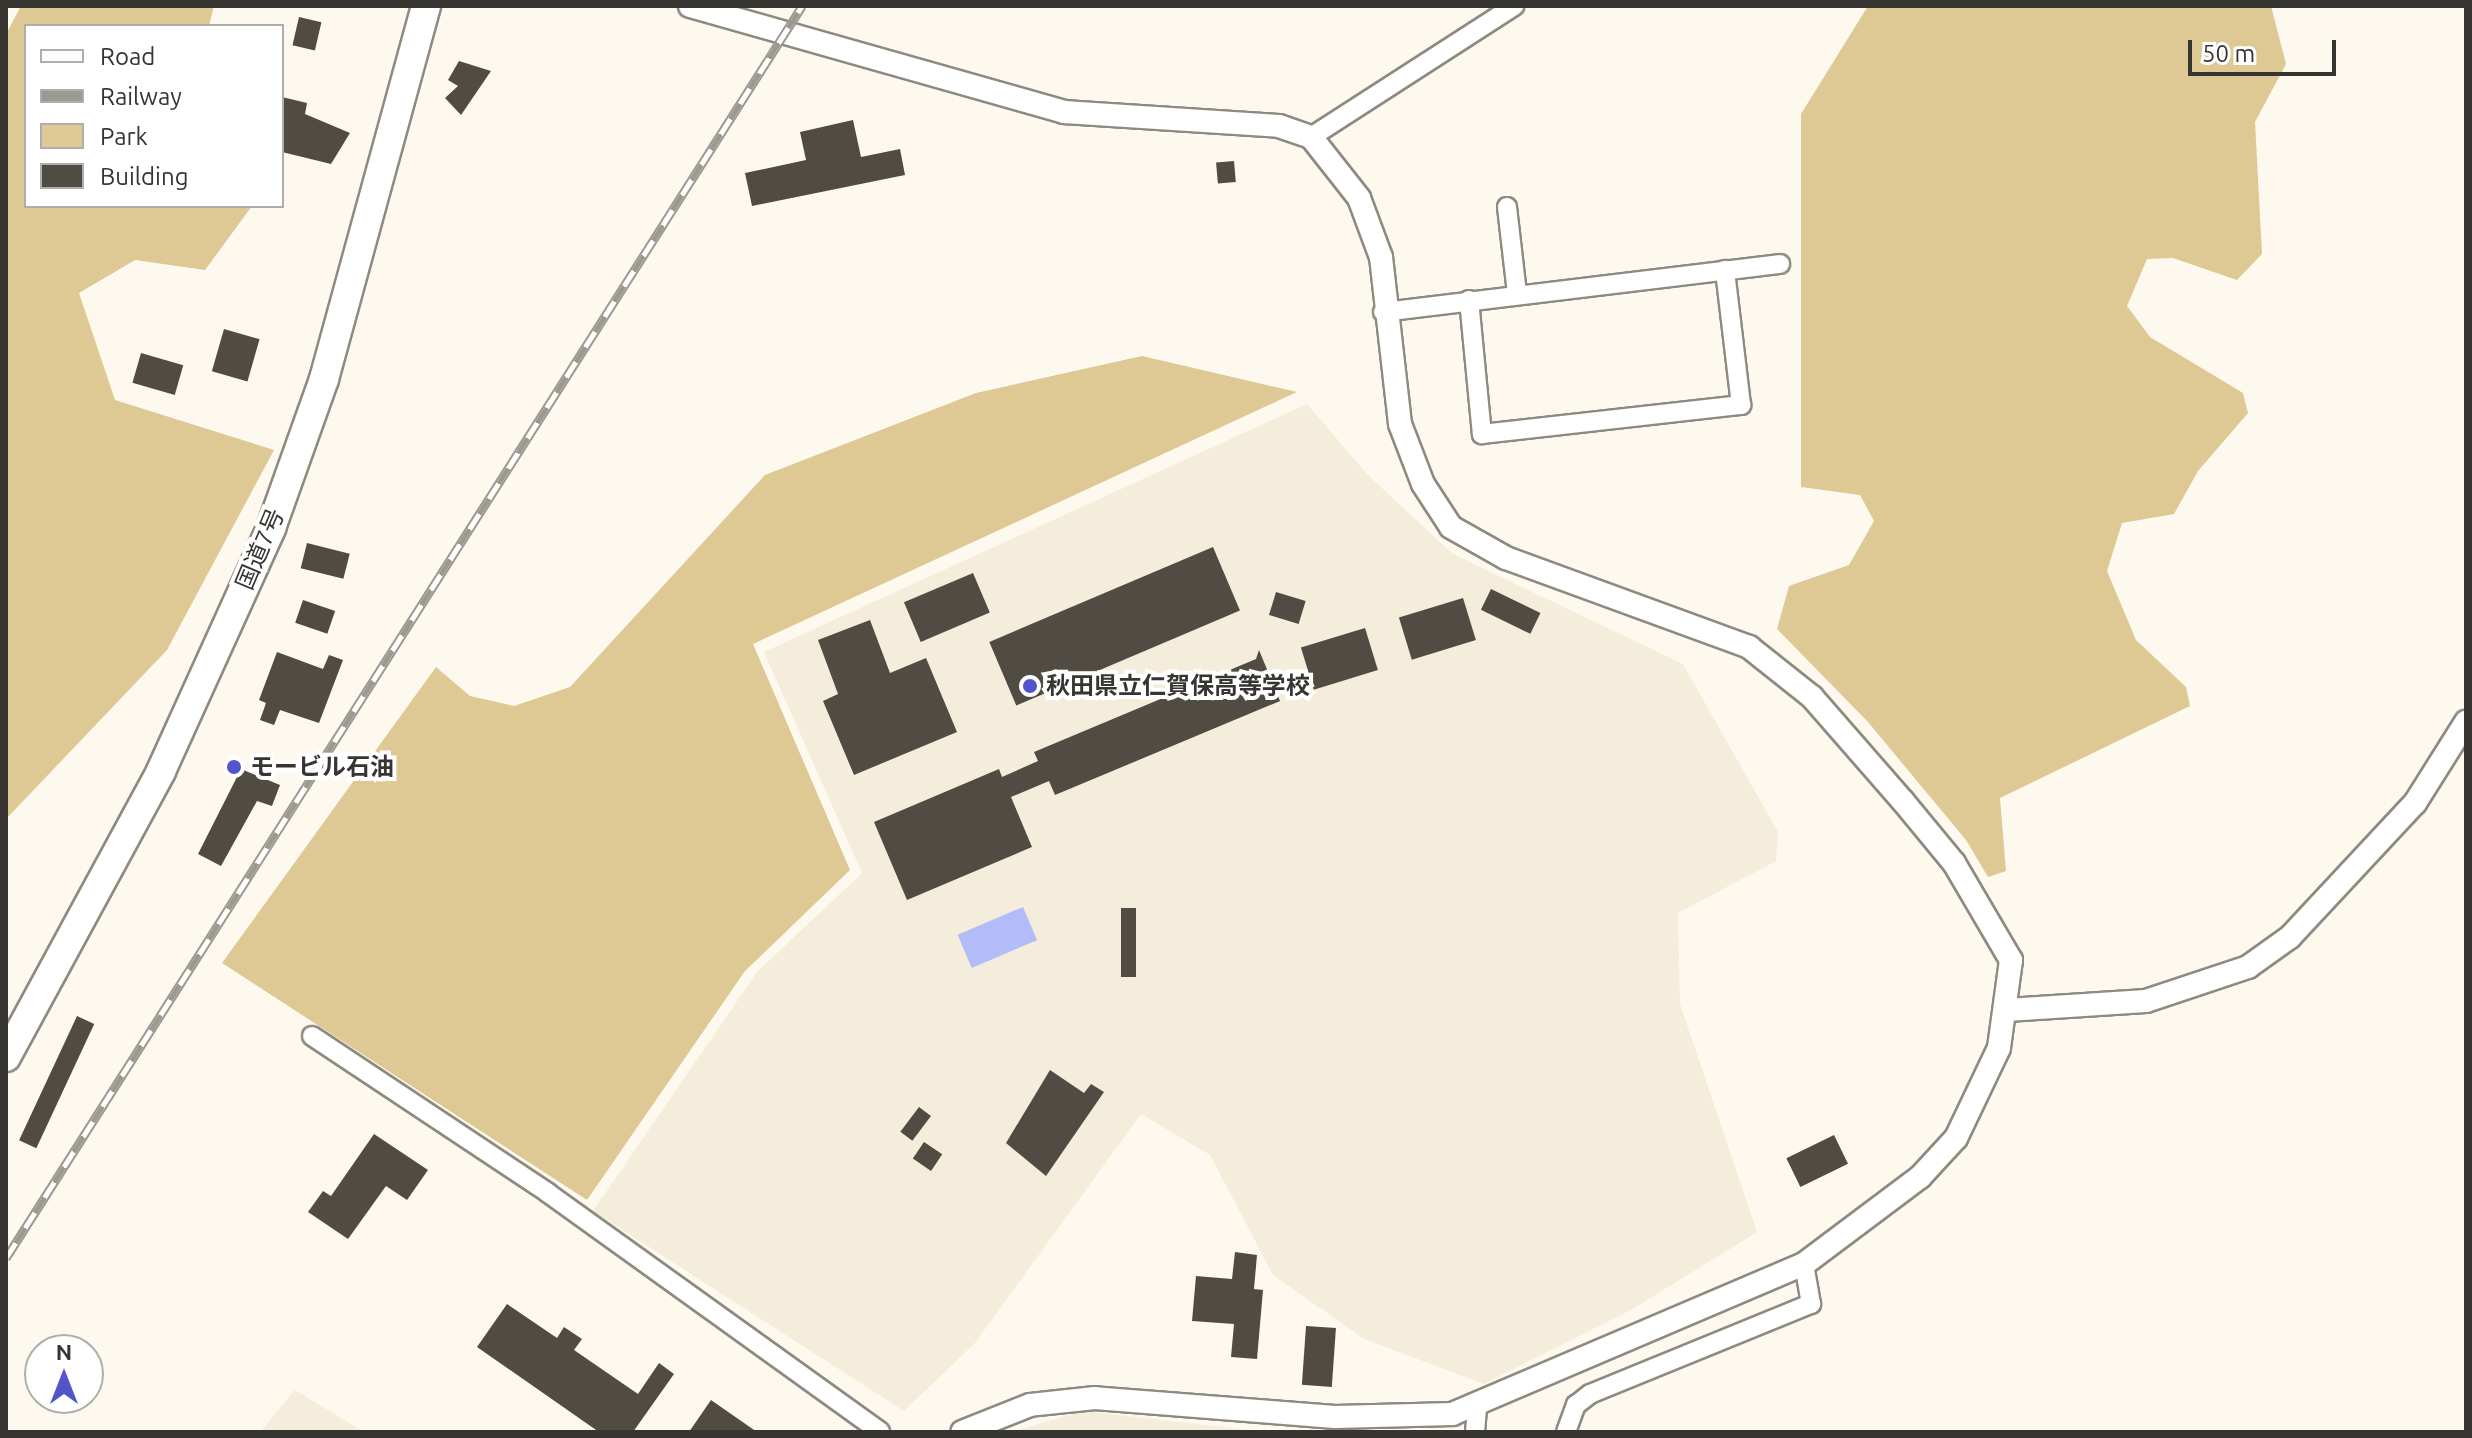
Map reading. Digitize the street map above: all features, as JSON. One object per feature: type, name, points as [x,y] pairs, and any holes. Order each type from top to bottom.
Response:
[{"type":"highway","name":"国道7号","points":[[6,1057],[161,771],[271,528],[324,379],[426,6]]},
{"type":"street","points":[[690,6],[1064,112],[1279,126],[1311,137],[1359,198],[1381,257],[1383,312],[1400,424],[1423,484],[1451,527],[1506,558],[1749,647],[1812,697],[1954,863],[1987,914],[2011,960],[2007,1010],[1994,1060],[1956,1138],[1920,1177],[1804,1264],[1477,1409],[1335,1417],[1095,1398],[1030,1405],[962,1432]]},
{"type":"street","points":[[1311,137],[1514,6]]},
{"type":"street","points":[[1507,207],[1517,294]]},
{"type":"street","points":[[1383,312],[1780,264]]},
{"type":"street","points":[[1469,300],[1482,434],[1725,407],[1741,405],[1725,270]]},
{"type":"street","points":[[2007,1010],[2146,1001],[2248,967],[2290,937],[2415,803],[2466,722]]},
{"type":"street","points":[[312,1036],[548,1193],[880,1432]]},
{"type":"street","points":[[1566,1432],[1566,1421],[1590,1394],[1811,1304],[1804,1264]]},
{"type":"street","points":[[1475,1432],[1477,1409]]},
{"type":"shaded area","points":[[1307,404],[1369,476],[1453,554],[1683,664],[1778,832],[1776,861],[1678,913],[1680,1004],[1757,1232],[1631,1310],[1484,1384],[1364,1339],[1273,1275],[1210,1155],[1141,1114],[975,1343],[904,1411],[593,1211],[757,972],[862,873],[764,652]]},
{"type":"shaded area","points":[[295,1390],[364,1432],[260,1432]]},
{"type":"shaded area","points":[[1083,1411],[1267,1432],[1011,1432]]},
{"type":"green space","points":[[21,6],[214,6],[210,24],[24,24],[24,208],[251,208],[205,270],[135,260],[79,293],[115,400],[274,450],[167,650],[6,819],[6,34]]},
{"type":"green space","points":[[1868,6],[2271,6],[2286,64],[2255,122],[2262,254],[2237,280],[2173,258],[2147,259],[2127,306],[2150,337],[2243,393],[2248,413],[2198,471],[2174,514],[2122,523],[2107,571],[2136,640],[2186,687],[2190,706],[2000,798],[2006,871],[1988,877],[1966,840],[1868,722],[1777,629],[1789,586],[1849,565],[1874,521],[1860,495],[1801,487],[1801,114]]},
{"type":"green space","points":[[1142,356],[1297,392],[753,644],[850,870],[745,971],[587,1200],[222,963],[436,667],[470,696],[514,706],[570,687],[765,475],[976,393]]},
{"type":"water","points":[[1023,907],[1037,940],[972,968],[958,935]]},
{"type":"building","points":[[299,17],[321,22],[315,50],[292,45]]},
{"type":"building","points":[[459,61],[491,71],[461,115],[445,98],[458,86],[448,80]]},
{"type":"building","points":[[284,97],[307,103],[305,114],[350,133],[331,164],[284,152]]},
{"type":"building","points":[[853,120],[861,157],[900,149],[905,175],[752,206],[745,173],[806,160],[800,132]]},
{"type":"building","points":[[1234,161],[1236,182],[1218,183],[1216,163]]},
{"type":"building","points":[[224,329],[260,339],[247,381],[212,371]]},
{"type":"building","points":[[141,353],[183,365],[175,395],[132,383]]},
{"type":"building","points":[[307,543],[350,554],[343,579],[301,568]]},
{"type":"building","points":[[1213,547],[1240,611],[1016,705],[989,642]]},
{"type":"building","points":[[973,573],[990,613],[921,642],[904,602]]},
{"type":"building","points":[[1491,589],[1540,613],[1530,634],[1481,610]]},
{"type":"building","points":[[1276,592],[1306,601],[1299,624],[1269,615]]},
{"type":"building","points":[[1463,598],[1476,640],[1412,660],[1399,618]]},
{"type":"building","points":[[303,600],[335,611],[327,634],[295,623]]},
{"type":"building","points":[[870,620],[890,673],[926,658],[957,732],[854,775],[823,701],[838,694],[818,640]]},
{"type":"building","points":[[1365,628],[1378,670],[1314,690],[1301,648]]},
{"type":"building","points":[[1259,650],[1280,701],[1055,795],[1049,781],[1011,797],[1032,847],[907,900],[874,822],[999,769],[1002,777],[1038,761],[1034,752],[1256,659]]},
{"type":"building","points":[[277,652],[323,669],[329,655],[343,660],[319,723],[280,710],[274,725],[260,720],[266,703],[259,700]]},
{"type":"building","points":[[241,769],[280,785],[272,806],[257,801],[221,866],[198,854]]},
{"type":"building","points":[[1121,908],[1136,908],[1136,977],[1121,977]]},
{"type":"building","points":[[77,1016],[94,1024],[36,1148],[19,1140]]},
{"type":"building","points":[[1050,1070],[1084,1093],[1091,1084],[1104,1092],[1046,1176],[1006,1143]]},
{"type":"building","points":[[919,1107],[931,1116],[912,1141],[900,1132]]},
{"type":"building","points":[[374,1134],[428,1170],[407,1200],[386,1186],[348,1239],[308,1212],[323,1191],[331,1196]]},
{"type":"building","points":[[1834,1135],[1848,1164],[1800,1187],[1786,1158]]},
{"type":"building","points":[[924,1142],[942,1154],[931,1171],[913,1159]]},
{"type":"building","points":[[1235,1252],[1257,1255],[1254,1289],[1263,1290],[1257,1359],[1231,1357],[1234,1324],[1192,1321],[1196,1276],[1232,1279]]},
{"type":"building","points":[[507,1304],[557,1338],[564,1327],[582,1339],[574,1350],[638,1394],[659,1363],[674,1374],[633,1432],[599,1432],[477,1347]]},
{"type":"building","points":[[1306,1326],[1336,1328],[1332,1387],[1302,1385]]},
{"type":"building","points":[[711,1400],[757,1432],[689,1432]]},
{"type":"railway","points":[[6,1258],[802,6]]},
{"type":"place","name":"秋田県立仁賀保高等学校","points":[[1030,686]]},
{"type":"place","name":"モービル石油","points":[[234,767]]}]
